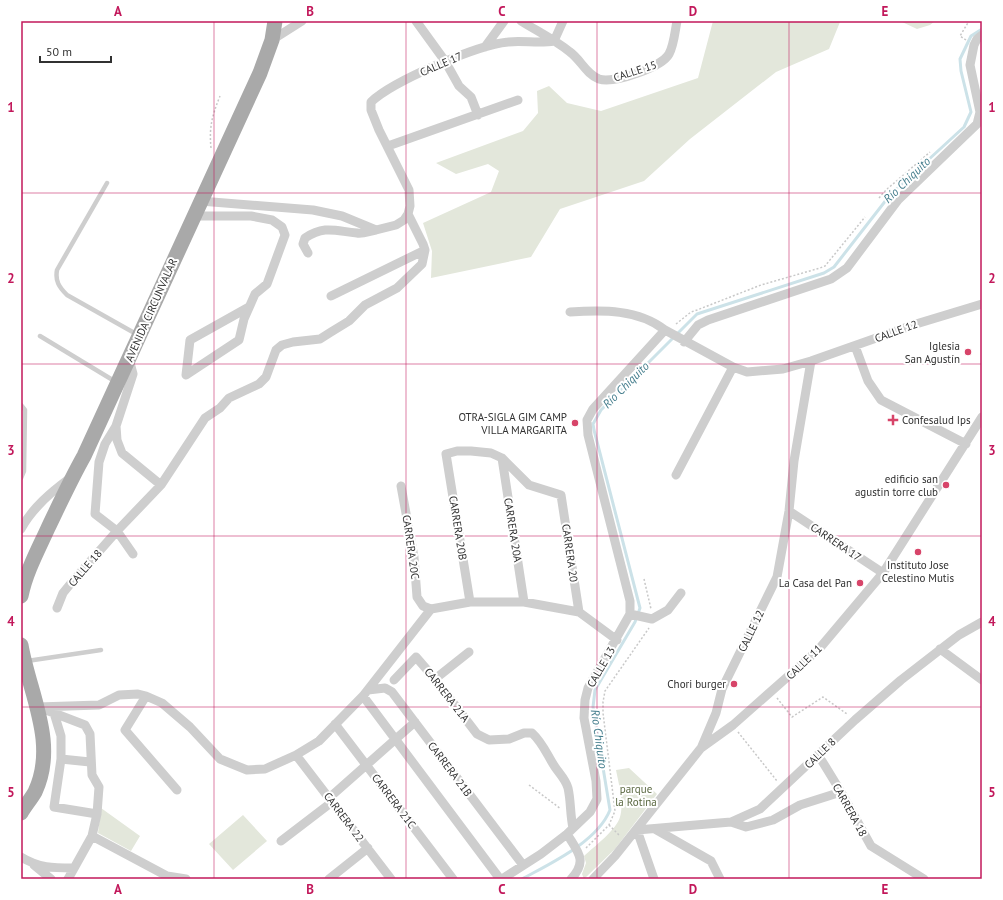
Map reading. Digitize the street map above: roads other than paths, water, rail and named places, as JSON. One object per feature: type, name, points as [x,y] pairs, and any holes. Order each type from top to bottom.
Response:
[{"type":"main road","name":"AVENIDA CIRCUNVALAR","points":[[21,596],[25,578],[72,476],[84,456],[118,383],[200,201],[260,73],[272,40],[275,21]]},
{"type":"main road","points":[[21,645],[24,661],[38,707],[44,737],[42,766],[34,793],[21,813]]},
{"type":"street","points":[[272,40],[302,21]]},
{"type":"street","points":[[416,21],[445,61],[459,86],[471,97],[478,115]]},
{"type":"street","points":[[485,47],[504,21]]},
{"type":"street","name":"CALLE 15","points":[[521,21],[571,52],[586,70],[599,79],[619,78],[663,62],[670,53],[677,21]]},
{"type":"street","points":[[554,41],[563,21]]},
{"type":"street","points":[[681,593],[668,610],[651,619],[632,615],[630,601],[588,435],[587,420],[593,409],[675,336],[708,320],[831,279],[847,268],[898,200],[977,124],[980,112],[970,65],[978,48],[977,39],[982,35]]},
{"type":"street","name":"CALLE 17","points":[[388,146],[371,110],[371,102],[377,96],[445,61],[485,47],[506,42],[554,41]]},
{"type":"street","points":[[308,253],[303,244],[305,238],[315,232],[339,229],[358,234],[396,225],[404,220],[408,214],[410,206],[409,190],[388,146],[518,100]]},
{"type":"street","points":[[200,201],[313,210],[342,216],[376,230]]},
{"type":"street","points":[[331,296],[425,250],[408,214]]},
{"type":"street","points":[[194,216],[251,216],[272,220],[282,227],[285,235],[267,284],[255,294],[249,307],[244,319],[239,340],[186,375],[190,340],[249,307]]},
{"type":"street","name":"CALLE 18","points":[[57,608],[63,593],[117,531],[161,485],[205,418],[220,408],[229,398],[259,384],[266,377],[276,350],[282,345],[293,342],[320,339],[349,321],[365,305],[397,288],[422,264],[425,250]]},
{"type":"street","name":"CALLE 12","points":[[570,312],[605,310],[654,322],[675,336],[733,367],[747,372],[783,369],[811,361],[916,324],[982,304]]},
{"type":"street","points":[[855,346],[868,381],[881,400],[966,444]]},
{"type":"street","points":[[129,359],[133,374],[116,426],[105,444],[99,462],[95,514],[117,531],[133,554]]},
{"type":"street","name":"CALLE 12","points":[[701,748],[716,713],[722,689],[777,577],[789,511],[794,461],[811,361]]},
{"type":"street","points":[[676,475],[733,367]]},
{"type":"street","name":"CALLE 11","points":[[593,879],[637,830],[701,748],[733,725],[773,692],[819,649],[882,573],[982,417]]},
{"type":"street","points":[[116,426],[117,440],[122,453],[161,485]]},
{"type":"street","name":"CARRERA 20B","points":[[470,602],[446,454],[457,451],[471,450],[492,453],[502,458]]},
{"type":"street","name":"CARRERA 20","points":[[502,458],[529,485],[561,495],[579,612]]},
{"type":"street","name":"CARRERA 20A","points":[[502,458],[524,602]]},
{"type":"street","points":[[21,529],[24,520],[54,490],[72,476]]},
{"type":"street","name":"CARRERA 20C","points":[[401,486],[414,557],[417,597],[427,608]]},
{"type":"street","name":"CARRERA 17","points":[[789,511],[882,573]]},
{"type":"street","points":[[38,707],[99,705],[119,695],[138,694],[146,696],[162,702],[190,727],[220,758],[247,770],[265,769],[296,755],[319,741],[365,693],[427,608],[470,602],[524,602],[579,612],[617,640]]},
{"type":"street","name":"CALLE 13","points":[[501,879],[571,835],[590,812],[597,800],[596,781],[584,718],[586,694],[600,666],[632,615]]},
{"type":"street","name":"CALLE 8","points":[[637,830],[731,822],[760,809],[855,720],[940,649],[982,622]]},
{"type":"street","points":[[940,649],[982,680]]},
{"type":"street","points":[[435,679],[469,652]]},
{"type":"street","name":"CARRERA 21A","points":[[394,680],[416,657],[478,734],[489,740],[495,740],[509,739],[524,733],[532,733],[540,739],[554,766],[568,785],[571,835]]},
{"type":"street","name":"CARRERA 21B","points":[[365,693],[384,688],[392,692],[523,866]]},
{"type":"street","points":[[365,693],[394,739],[501,879]]},
{"type":"street","points":[[146,696],[125,730],[177,790]]},
{"type":"street","points":[[38,707],[85,725],[90,734],[90,762],[92,775],[99,787],[97,814],[92,836],[68,879]]},
{"type":"street","points":[[54,713],[61,736],[61,759],[54,807],[97,814]]},
{"type":"street","points":[[281,842],[331,800],[368,766],[394,739],[415,722]]},
{"type":"street","name":"CARRERA 21C","points":[[335,724],[453,879]]},
{"type":"street","name":"CARRERA 22","points":[[296,755],[391,879]]},
{"type":"street","points":[[61,759],[90,762]]},
{"type":"street","name":"CARRERA 18","points":[[822,761],[841,792],[870,846],[924,879]]},
{"type":"street","points":[[731,822],[746,827],[773,820],[800,805],[841,792]]},
{"type":"street","points":[[655,829],[711,861],[720,879]]},
{"type":"street","points":[[637,830],[654,879]]},
{"type":"street","points":[[571,835],[580,856],[580,866],[571,879]]},
{"type":"street","points":[[92,836],[169,878],[186,879]]},
{"type":"street","points":[[329,879],[368,848]]},
{"type":"street","points":[[21,857],[34,865],[51,879]]},
{"type":"street","points":[[34,865],[55,868],[73,868]]},
{"type":"lane","points":[[107,183],[57,270],[55,278],[67,295],[139,336]]},
{"type":"lane","points":[[40,336],[118,383]]},
{"type":"lane","points":[[21,405],[25,410],[25,418],[24,471],[21,478]]},
{"type":"lane","points":[[24,661],[101,650]]},
{"type":"waterway","name":"Río Chiquito","points":[[522,879],[559,859],[584,842],[604,821],[610,810],[593,707],[595,690],[635,622],[640,608],[593,424],[601,410],[697,314],[824,273],[834,267],[890,195],[964,127],[971,112],[961,71],[960,59],[971,36],[982,29]]},
{"type":"place","name":"Iglesia San Agustín","points":[[968,352]]},
{"type":"place","name":"Confesalud Ips","points":[[893,420]]},
{"type":"place","name":"OTRA-SIGLA GIM CAMP VILLA MARGARITA","points":[[575,423]]},
{"type":"place","name":"edificio san agustin torre club","points":[[946,485]]},
{"type":"place","name":"Instituto Jose Celestino Mutis","points":[[918,552]]},
{"type":"place","name":"La Casa del Pan","points":[[860,583]]},
{"type":"place","name":"Chori burger","points":[[734,684]]},
{"type":"park label","name":"parque la Rotina","points":[[636,795]]}]
